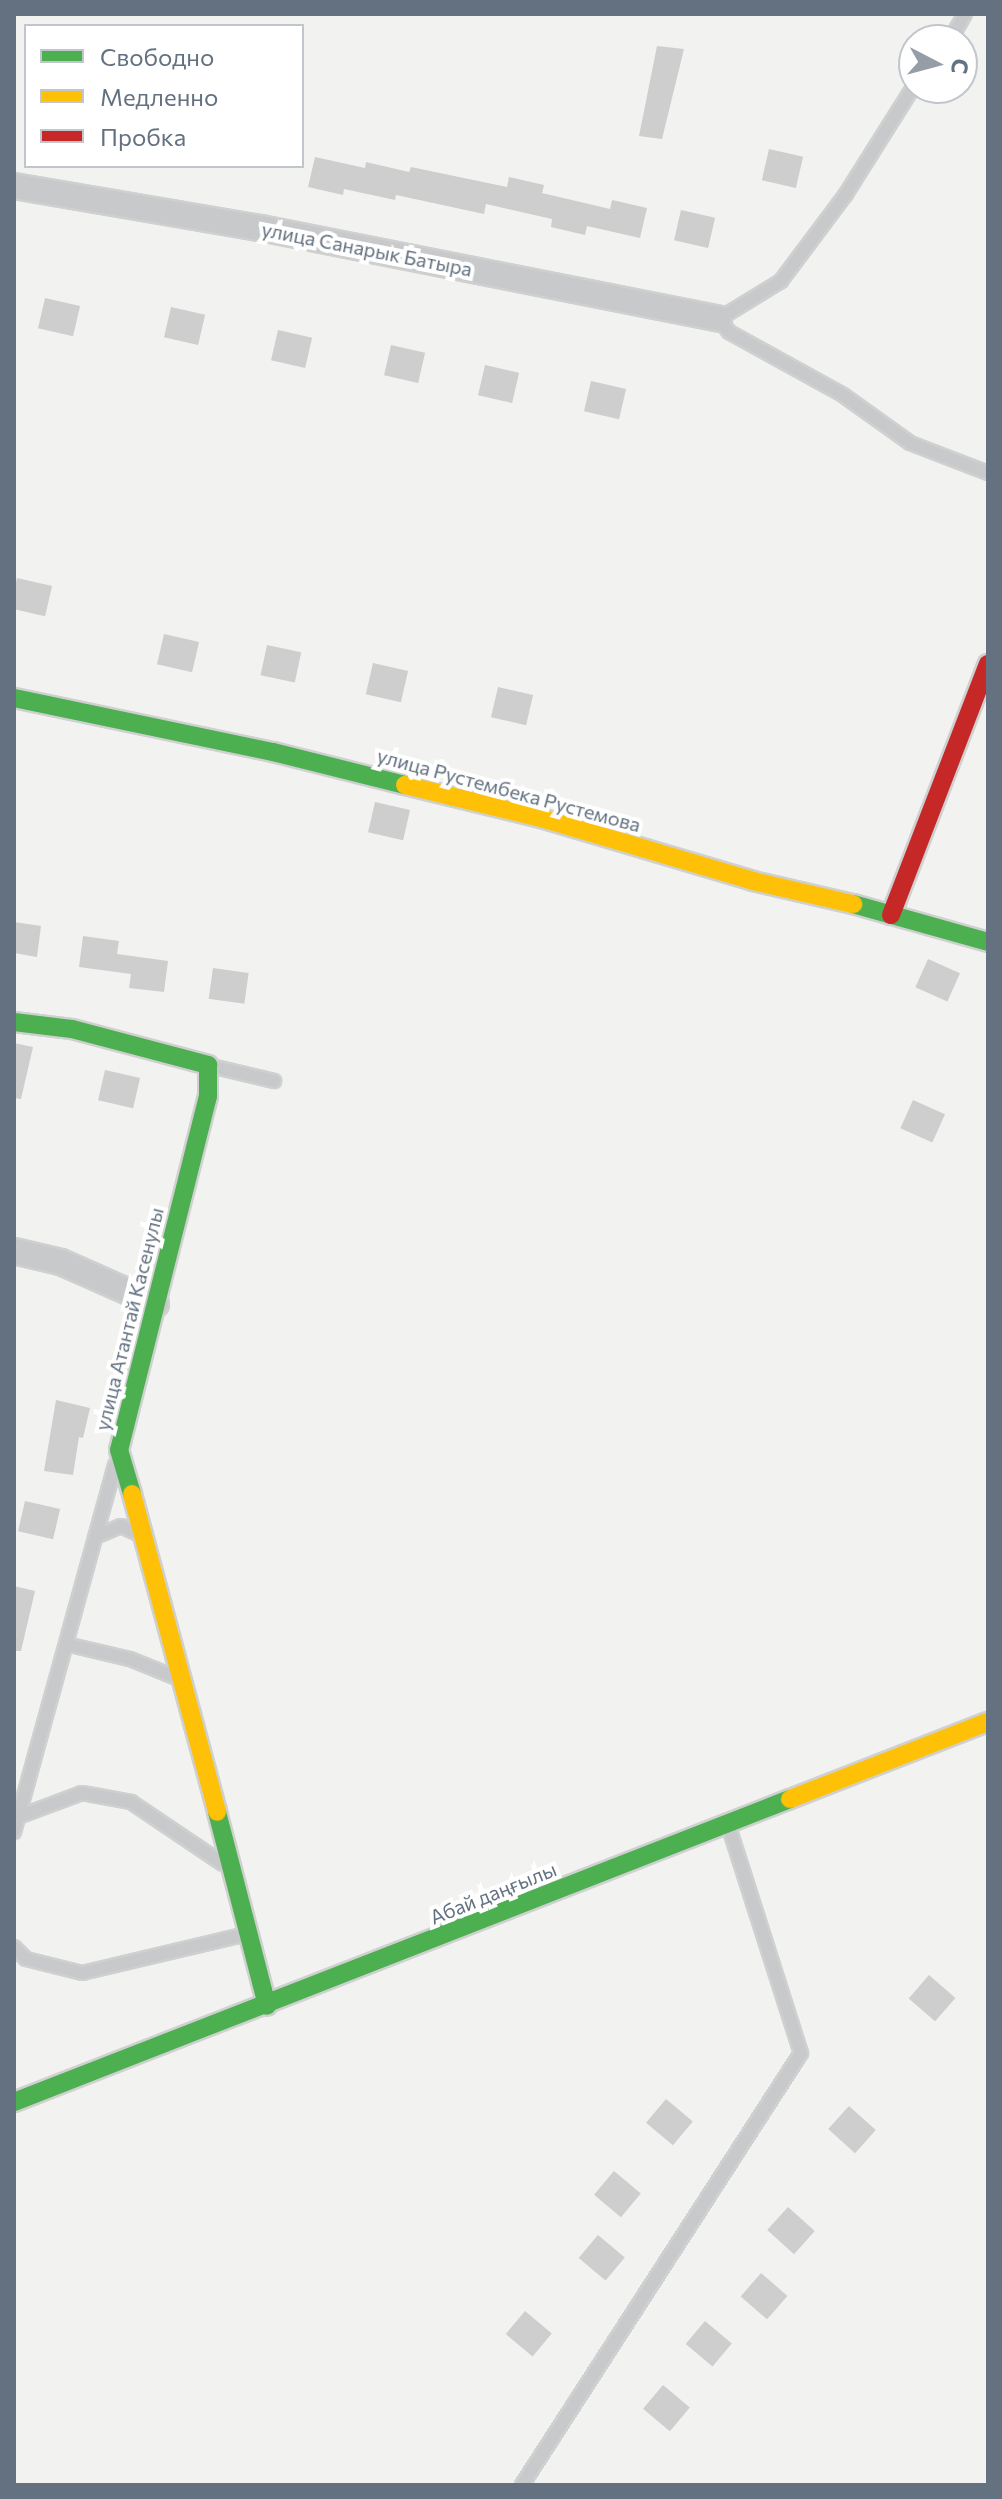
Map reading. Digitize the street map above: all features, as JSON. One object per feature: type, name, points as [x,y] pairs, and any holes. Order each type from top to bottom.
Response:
[{"type":"street","name":"улица Санарык Батыра","points":[[14,186],[261,228],[719,319]]},
{"type":"street","points":[[891,915],[988,664]]},
{"type":"street","name":"улица Рустембека Рустемова","points":[[14,698],[288,755],[544,819],[753,881],[988,942]]},
{"type":"street","points":[[14,1022],[72,1029],[208,1065]]},
{"type":"street","name":"улица Атантай Касенулы","points":[[208,1065],[208,1096],[119,1450],[146,1538],[267,2006]]},
{"type":"street","points":[[14,1251],[61,1262],[156,1304]]},
{"type":"street","name":"Абай даңғылы","points":[[14,2102],[267,2006],[988,1722]]},
{"type":"lane","points":[[903,104],[846,194],[781,281],[749,305],[719,319],[729,332],[843,395],[910,443],[988,473]]},
{"type":"lane","points":[[208,1065],[274,1081]]},
{"type":"lane","points":[[14,1832],[119,1450]]},
{"type":"lane","points":[[95,1537],[121,1526],[146,1538]]},
{"type":"lane","points":[[66,1644],[130,1659],[184,1681]]},
{"type":"lane","points":[[18,1817],[82,1793],[131,1802],[233,1871]]},
{"type":"lane","points":[[522,2485],[801,2053],[728,1824]]},
{"type":"lane","points":[[14,1947],[26,1959],[82,1973],[249,1934]]},
{"type":"building","points":[[657,46],[684,49],[662,139],[639,136]]},
{"type":"building","points":[[769,149],[803,157],[796,188],[762,180]]},
{"type":"building","points":[[315,157],[365,168],[366,162],[409,172],[411,167],[507,187],[509,177],[544,185],[542,193],[610,209],[612,200],[647,208],[640,238],[587,226],[585,235],[551,227],[552,219],[486,204],[484,214],[396,195],[395,200],[344,189],[343,195],[308,187]]},
{"type":"building","points":[[681,210],[715,218],[708,248],[674,240]]},
{"type":"building","points":[[45,298],[80,306],[73,336],[38,328]]},
{"type":"building","points":[[171,307],[205,315],[198,345],[164,337]]},
{"type":"building","points":[[278,330],[312,338],[305,368],[271,360]]},
{"type":"building","points":[[391,345],[425,353],[418,383],[384,375]]},
{"type":"building","points":[[485,365],[519,373],[512,403],[478,395]]},
{"type":"building","points":[[591,381],[626,389],[619,419],[584,411]]},
{"type":"building","points":[[17,578],[52,586],[45,616],[14,609]]},
{"type":"building","points":[[164,634],[199,642],[192,672],[157,664]]},
{"type":"building","points":[[267,645],[301,652],[295,683],[261,675]]},
{"type":"building","points":[[373,663],[408,671],[401,702],[366,694]]},
{"type":"building","points":[[498,687],[533,695],[526,725],[491,717]]},
{"type":"building","points":[[375,802],[410,810],[403,840],[368,832]]},
{"type":"building","points":[[14,922],[41,926],[37,957],[14,953]]},
{"type":"building","points":[[83,936],[119,941],[117,954],[168,961],[164,992],[129,988],[131,974],[79,967]]},
{"type":"building","points":[[928,959],[960,973],[947,1002],[915,987]]},
{"type":"building","points":[[213,968],[249,973],[244,1004],[209,999]]},
{"type":"building","points":[[14,1043],[33,1047],[21,1099],[14,1098]]},
{"type":"building","points":[[105,1070],[140,1078],[133,1108],[98,1100]]},
{"type":"building","points":[[913,1100],[945,1114],[932,1143],[900,1128]]},
{"type":"building","points":[[56,1400],[90,1408],[83,1438],[79,1437],[73,1475],[44,1471]]},
{"type":"building","points":[[25,1501],[60,1509],[53,1539],[18,1531]]},
{"type":"building","points":[[14,1586],[35,1591],[21,1651],[14,1651]]},
{"type":"building","points":[[929,1975],[955,1998],[935,2021],[909,1998]]},
{"type":"building","points":[[666,2099],[693,2121],[673,2145],[646,2123]]},
{"type":"building","points":[[849,2106],[876,2130],[855,2153],[828,2129]]},
{"type":"building","points":[[614,2171],[641,2193],[621,2217],[594,2195]]},
{"type":"building","points":[[788,2207],[815,2231],[794,2254],[767,2230]]},
{"type":"building","points":[[598,2235],[625,2257],[606,2280],[579,2258]]},
{"type":"building","points":[[761,2273],[787,2296],[767,2319],[741,2296]]},
{"type":"building","points":[[525,2311],[552,2333],[533,2356],[506,2334]]},
{"type":"building","points":[[705,2321],[732,2343],[713,2366],[686,2344]]},
{"type":"building","points":[[663,2385],[690,2407],[670,2431],[643,2409]]},
{"type":"traffic: fast","points":[[14,698],[273,752],[405,785]]},
{"type":"traffic: fast","points":[[853,904],[988,942]]},
{"type":"traffic: fast","points":[[14,1022],[72,1029],[208,1065],[208,1096],[119,1450],[132,1494]]},
{"type":"traffic: fast","points":[[14,2102],[790,1799]]},
{"type":"traffic: fast","points":[[217,1812],[267,2006]]},
{"type":"traffic: slow","points":[[405,785],[544,819],[753,881],[853,904]]},
{"type":"traffic: slow","points":[[132,1494],[217,1812]]},
{"type":"traffic: slow","points":[[790,1799],[988,1722]]},
{"type":"traffic: jam","points":[[891,915],[988,664]]}]
